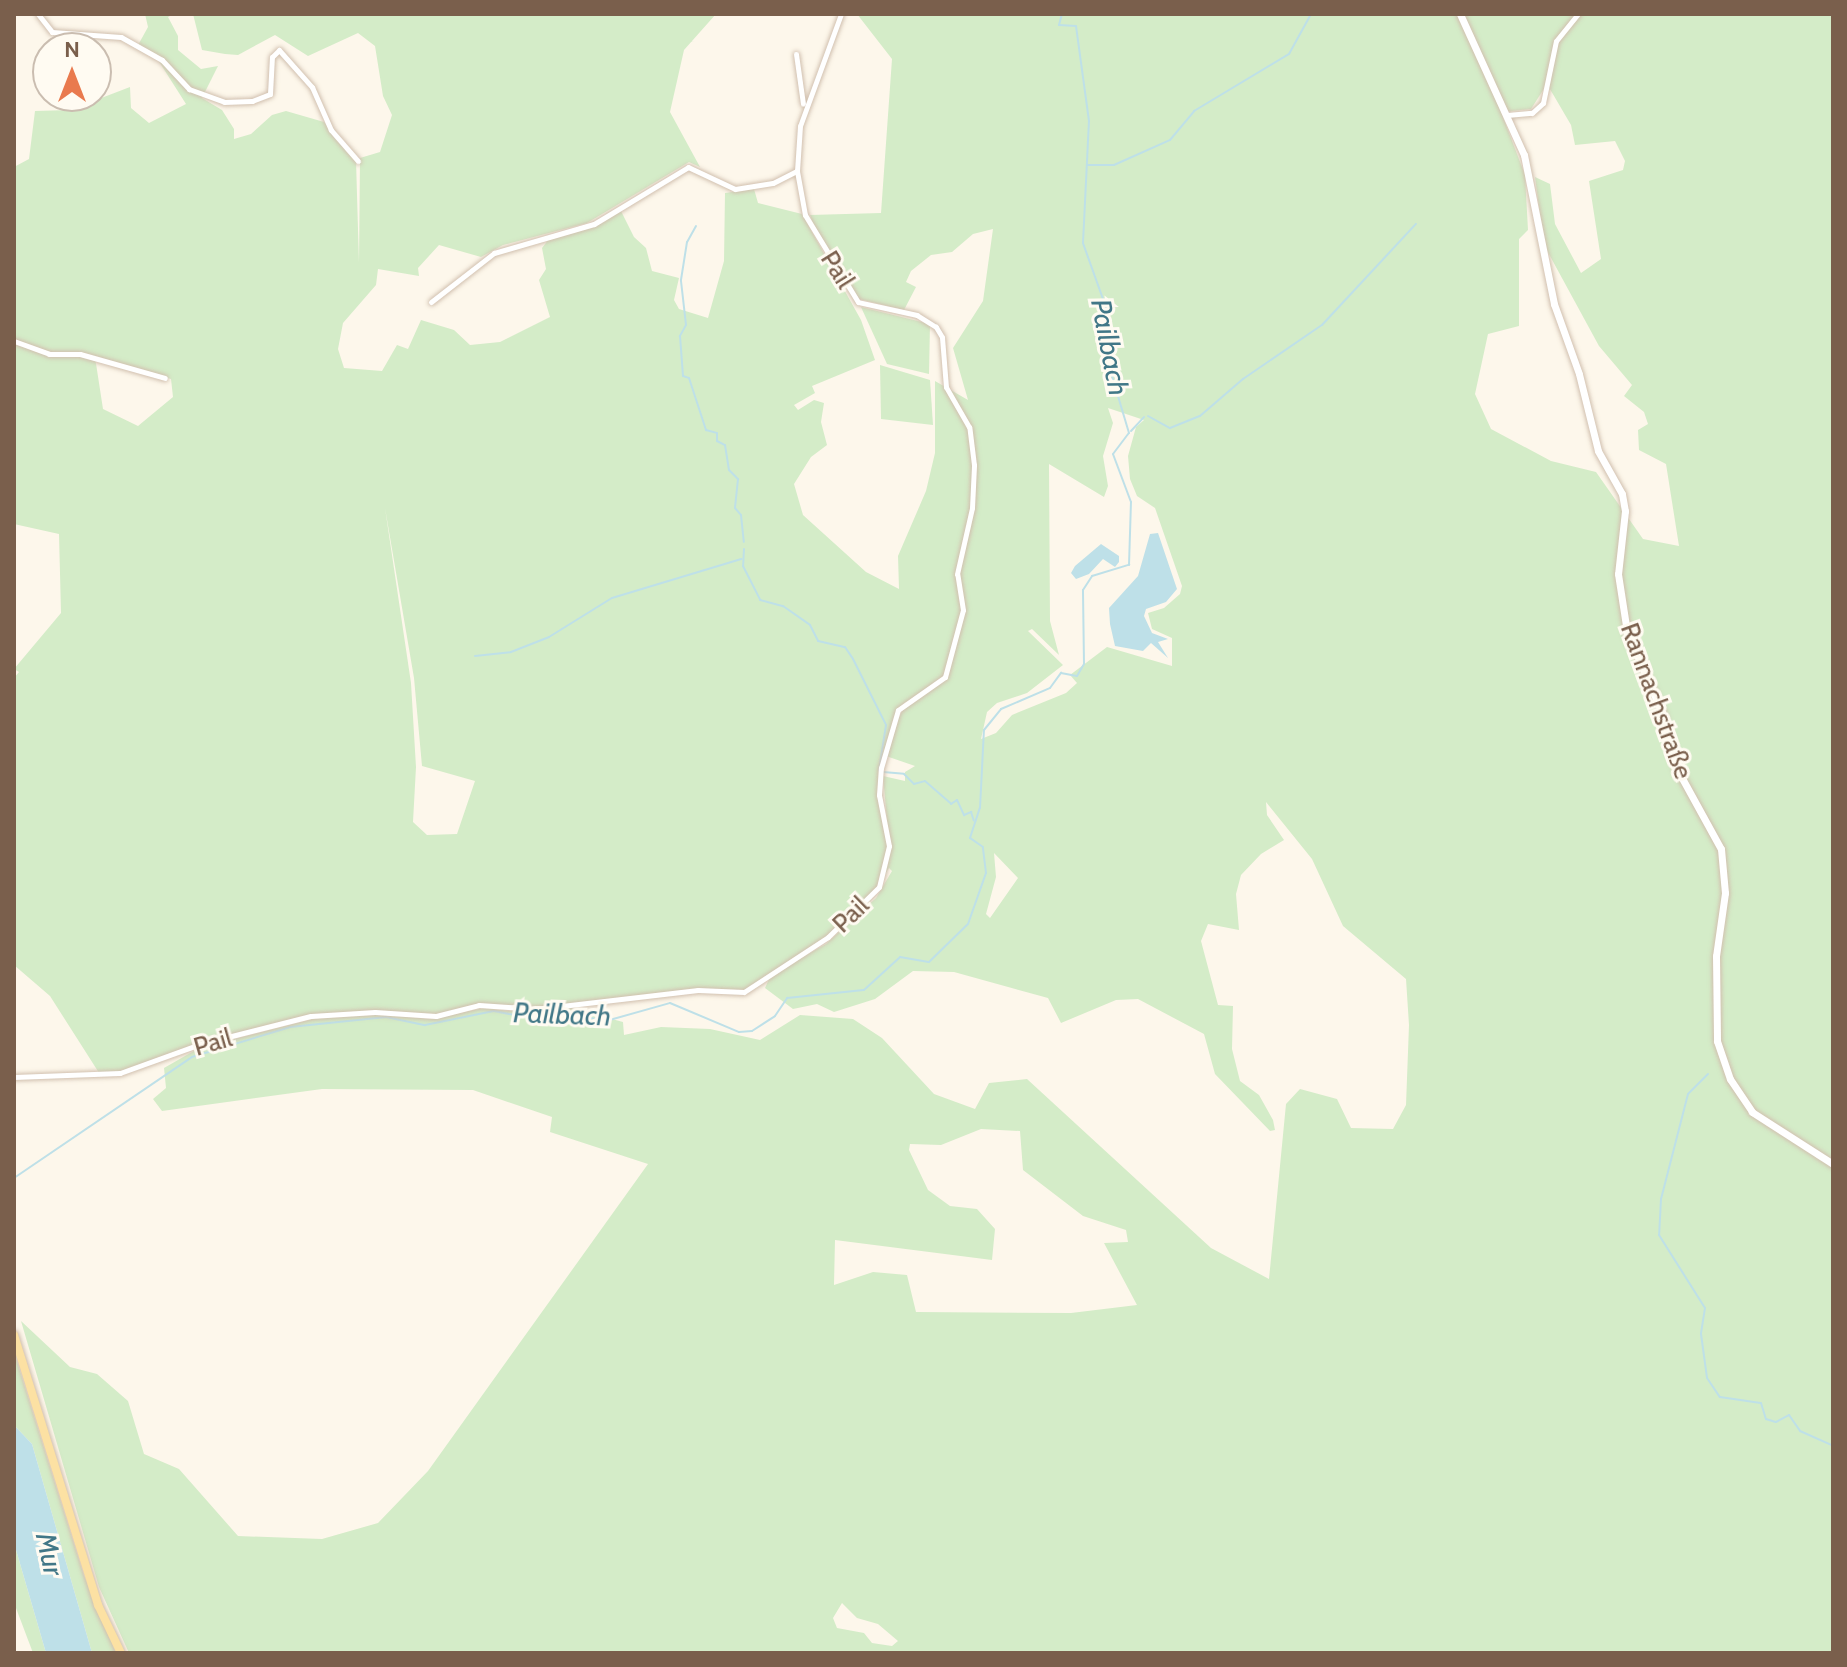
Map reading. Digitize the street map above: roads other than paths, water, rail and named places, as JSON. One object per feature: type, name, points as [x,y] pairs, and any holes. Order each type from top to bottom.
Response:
[{"type":"main road","points":[[14,1335],[98,1605],[121,1653]]},
{"type":"street","points":[[38,14],[52,32],[121,37],[162,60],[189,89],[224,102],[252,101],[270,94],[272,57],[279,50],[312,87],[331,130],[358,161]]},
{"type":"street","name":"Pail","points":[[803,109],[841,14]]},
{"type":"street","name":"Rannachstraße","points":[[1460,14],[1529,169],[1540,249],[1594,440],[1622,494],[1625,511],[1618,574],[1627,632],[1662,713],[1677,769],[1721,849],[1725,893],[1716,956],[1717,1041],[1736,1094],[1752,1112],[1833,1164]]},
{"type":"street","points":[[1507,115],[1532,113],[1543,103],[1556,41],[1578,14]]},
{"type":"street","name":"Pail","points":[[14,1077],[120,1073],[200,1044],[311,1016],[375,1012],[436,1016],[479,1005],[536,1009],[698,990],[744,992],[828,937],[879,887],[889,846],[879,780],[890,733],[904,703],[932,690],[945,677],[963,610],[957,574],[972,508],[973,447],[969,427],[946,387],[942,337],[936,327],[917,315],[868,306],[852,295],[808,223],[797,171],[803,109],[796,54]]},
{"type":"street","points":[[431,302],[494,253],[594,224],[688,167],[735,189],[773,183],[797,171]]},
{"type":"street","points":[[14,341],[49,354],[80,354],[165,378]]},
{"type":"water","points":[[1158,533],[1177,589],[1166,602],[1146,609],[1144,616],[1152,633],[1168,639],[1158,642],[1168,658],[1151,643],[1143,651],[1115,646],[1110,624],[1109,608],[1138,576],[1150,534]]},
{"type":"water","points":[[1101,544],[1119,556],[1119,562],[1115,567],[1103,559],[1089,574],[1076,579],[1071,573],[1075,566]]},
{"type":"water","name":"Mur","points":[[14,1425],[32,1444],[92,1653],[46,1653],[14,1543]]},
{"type":"waterway","name":"Pailbach","points":[[14,1178],[192,1057],[290,1027],[386,1017],[425,1025],[494,1011],[526,1017],[555,1011],[606,1021],[670,1003],[739,1032],[752,1031],[775,1016],[787,998],[864,990],[900,957],[929,962],[968,924],[986,873],[983,847],[970,838],[980,808],[984,730],[1001,709],[1050,688],[1061,673],[1077,676],[1084,664],[1083,590],[1092,576],[1129,565],[1131,502],[1113,454],[1129,433],[1104,349],[1108,313],[1083,243],[1089,121],[1076,26],[1059,25],[1062,14]]},
{"type":"waterway","points":[[1088,165],[1114,165],[1170,140],[1194,111],[1289,54],[1311,14]]},
{"type":"waterway","points":[[1148,416],[1170,428],[1200,416],[1243,379],[1322,325],[1416,224]]},
{"type":"waterway","points":[[696,226],[687,242],[681,281],[686,325],[680,336],[683,376],[689,378],[706,430],[717,433],[717,441],[725,445],[729,470],[738,479],[735,508],[741,515],[744,542]]},
{"type":"waterway","points":[[1131,431],[1144,417]]},
{"type":"waterway","points":[[744,549],[743,566],[760,600],[783,606],[810,625],[818,641],[845,647],[853,659],[886,725],[879,770]]},
{"type":"waterway","points":[[475,656],[511,652],[549,637],[612,598],[741,559]]},
{"type":"waterway","points":[[883,772],[904,774],[914,784],[925,781],[951,804],[957,800],[964,815],[971,812],[974,821]]},
{"type":"waterway","points":[[1708,1074],[1688,1094],[1661,1199],[1659,1235],[1705,1308],[1701,1334],[1707,1378],[1720,1397],[1761,1403],[1766,1419],[1776,1422],[1789,1415],[1800,1431],[1833,1446]]}]
